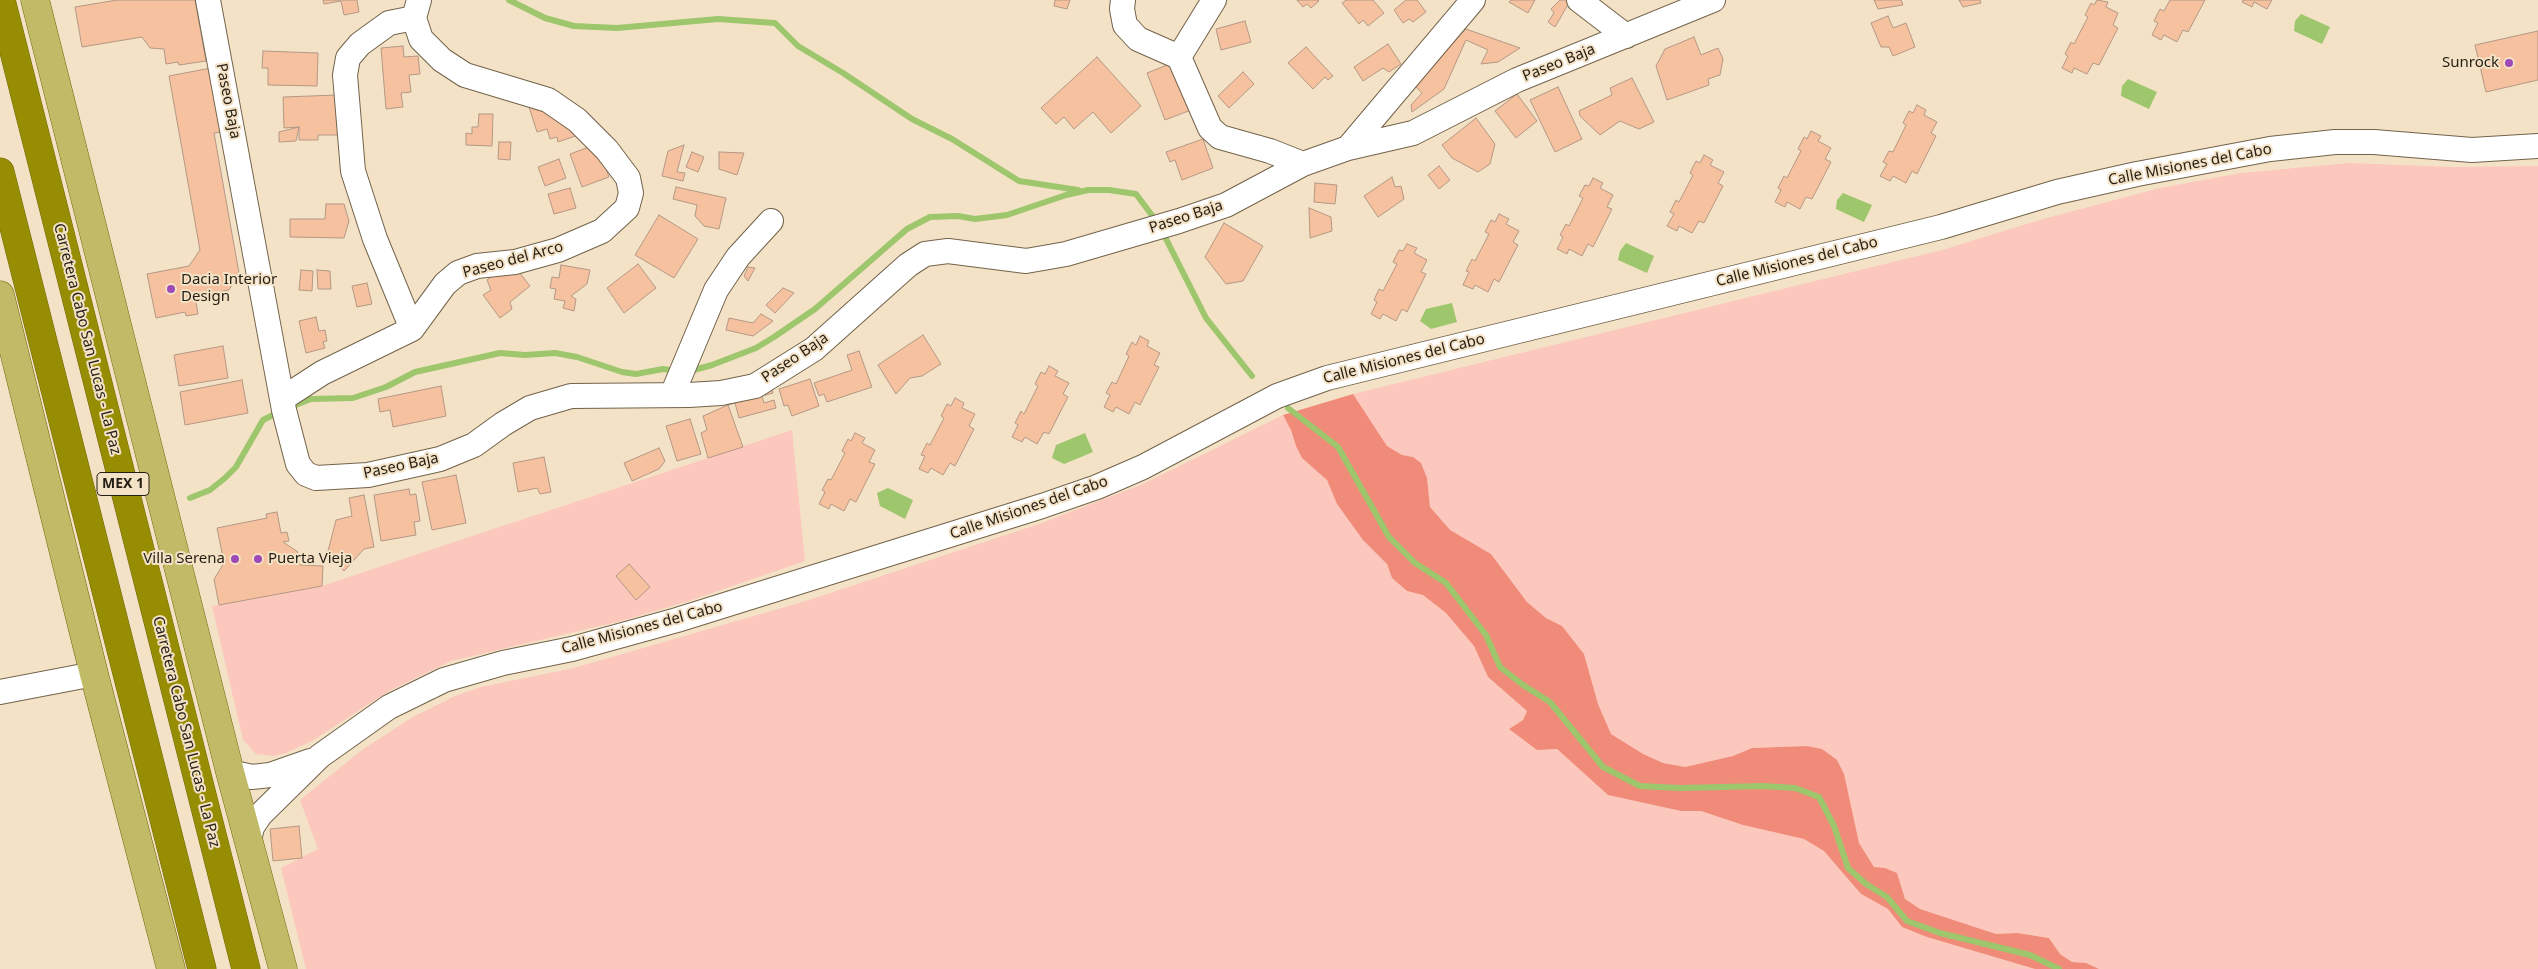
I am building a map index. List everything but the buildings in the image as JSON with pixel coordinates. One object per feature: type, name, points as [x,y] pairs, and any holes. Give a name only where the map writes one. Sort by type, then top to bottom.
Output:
[{"type":"highway","name":"Carretera Cabo San Lucas - La Paz","points":[[1,0],[246,969]]},
{"type":"highway","points":[[13,0],[14,51]]},
{"type":"highway","name":"MEX 1","points":[[0,172],[202,969]]},
{"type":"highway","points":[[0,229],[30,292]]},
{"type":"main road","points":[[35,0],[230,772],[283,969]]},
{"type":"main road","points":[[3,320],[171,969]]},
{"type":"street","name":"Paseo Baja","points":[[208,0],[282,399],[298,464],[306,474],[316,478],[368,475],[440,459],[474,445],[503,424],[530,408],[571,396],[672,396],[721,393],[754,386],[814,349],[908,265],[925,254],[948,251],[1026,261],[1066,254],[1226,205],[1303,164],[1348,148],[1413,133],[1517,80],[1713,0]]},
{"type":"street","points":[[1122,0],[1126,25],[1138,39],[1179,57],[1210,128],[1220,137],[1270,151],[1303,164]]},
{"type":"street","points":[[1179,57],[1214,0]]},
{"type":"street","points":[[1579,0],[1626,36]]},
{"type":"street","points":[[1348,148],[1469,1]]},
{"type":"street","name":"Paseo del Arco","points":[[282,399],[322,373],[412,329],[439,292],[458,273],[477,266],[515,262],[558,250],[602,231],[627,208],[631,193],[628,178],[607,150],[577,120],[548,100],[465,75],[442,60],[421,39],[416,9]]},
{"type":"street","points":[[412,329],[375,239],[352,171],[344,75],[348,58],[360,44],[389,23],[416,9]]},
{"type":"street","name":"Calle Misiones del Cabo","points":[[249,841],[252,827],[260,815],[320,756],[389,707],[444,680],[503,663],[572,649],[677,620],[1042,506],[1097,487],[1135,470],[1277,396],[1326,378],[1932,229],[2056,192],[2137,174],[2270,149],[2335,142],[2374,142],[2472,150],[2538,146]]},
{"type":"street","points":[[672,396],[716,290],[738,257],[771,221]]},
{"type":"street","points":[[0,692],[94,674]]},
{"type":"street","name":"Calle Misiones del Cabo","points":[[230,772],[252,777],[270,775],[320,756]]},
{"type":"shaded area","points":[[2301,14],[2330,27],[2322,44],[2294,31],[2295,21]]},
{"type":"shaded area","points":[[2128,79],[2157,92],[2149,109],[2121,96],[2122,86]]},
{"type":"shaded area","points":[[2349,163],[2452,167],[2538,166],[2538,969],[2099,969],[2086,963],[2072,962],[2060,954],[2049,938],[2017,933],[1996,934],[1919,909],[1905,899],[1897,873],[1885,868],[1874,867],[1859,843],[1855,826],[1822,749],[1807,746],[1752,748],[1733,756],[1685,767],[1663,763],[1642,754],[1611,734],[1598,704],[1584,654],[1562,626],[1546,618],[1527,602],[1491,554],[1450,531],[1430,507],[1427,478],[1413,457],[1402,455],[1387,446],[1353,394],[1942,250],[2043,219],[2160,188],[2241,173]]},
{"type":"shaded area","points":[[1843,193],[1872,205],[1864,222],[1836,209],[1837,200]]},
{"type":"shaded area","points":[[1626,243],[1654,256],[1647,273],[1618,260],[1620,251]]},
{"type":"shaded area","points":[[1452,303],[1457,322],[1431,329],[1420,321],[1426,309]]},
{"type":"shaded area","points":[[1353,394],[1387,446],[1402,455],[1413,457],[1421,463],[1427,478],[1430,507],[1450,530],[1491,554],[1527,602],[1546,618],[1562,626],[1584,654],[1598,704],[1611,734],[1643,754],[1663,763],[1685,767],[1733,756],[1752,748],[1807,746],[1822,749],[1837,760],[1844,774],[1859,843],[1874,867],[1885,868],[1897,873],[1905,899],[1920,909],[1996,934],[2017,933],[2049,938],[2060,954],[2072,962],[2086,963],[2099,969],[2035,969],[1927,937],[1902,927],[1888,909],[1861,894],[1824,851],[1804,839],[1743,825],[1701,811],[1681,811],[1608,795],[1557,749],[1537,750],[1509,729],[1523,720],[1527,711],[1488,677],[1474,646],[1446,613],[1423,595],[1407,591],[1392,578],[1387,564],[1363,540],[1337,504],[1327,480],[1302,458],[1296,446],[1291,430],[1283,415]]},
{"type":"shaded area","points":[[1283,415],[1291,430],[1296,446],[1327,480],[1337,504],[1387,564],[1392,578],[1407,591],[1423,595],[1446,613],[1474,646],[1488,677],[1527,711],[1523,720],[1509,729],[1537,750],[1557,749],[1608,795],[1681,811],[1701,811],[1743,825],[1804,839],[1824,851],[1861,894],[1888,909],[1902,927],[1927,937],[2035,969],[306,969],[281,868],[318,849],[300,800],[362,750],[411,718],[455,696],[481,687],[574,668],[809,600],[1039,524],[1143,484]]},
{"type":"shaded area","points":[[792,430],[805,561],[686,602],[621,621],[451,661],[389,691],[312,741],[286,753],[274,756],[256,754],[243,740],[212,606],[322,586]]},
{"type":"shaded area","points":[[1085,433],[1093,452],[1064,464],[1052,458],[1056,445]]},
{"type":"shaded area","points":[[888,488],[913,500],[905,519],[880,506],[877,493]]},
{"type":"waterway","points":[[509,0],[545,18],[574,26],[617,28],[718,19],[775,23],[798,46],[843,73],[912,119],[952,139],[1019,181],[1078,190]]},
{"type":"waterway","points":[[690,371],[712,365],[756,348],[774,337],[815,309],[907,229],[930,217],[958,216],[975,219],[1007,215],[1066,195],[1088,190],[1109,190],[1136,194],[1157,222]]},
{"type":"waterway","points":[[1162,231],[1206,318],[1252,376]]},
{"type":"waterway","points":[[288,408],[311,399],[353,398],[386,387],[415,372],[500,353],[525,355],[555,353],[577,357],[622,372],[636,374],[663,369],[677,371]]},
{"type":"waterway","points":[[1288,408],[1338,447],[1389,537],[1415,563],[1446,583],[1486,635],[1500,667],[1523,685],[1550,702],[1603,767],[1640,786],[1680,788],[1763,786],[1795,788],[1819,797],[1834,826],[1848,868],[1866,884],[1887,897],[1907,921],[1940,933],[2030,955],[2059,969]]},
{"type":"waterway","points":[[190,498],[210,490],[225,478],[236,467],[263,420],[279,412]]},
{"type":"place","name":"Sunrock","points":[[2509,63]]},
{"type":"place","name":"Dacia Interior Design","points":[[171,289]]},
{"type":"place","name":"Villa Serena","points":[[235,559]]},
{"type":"place","name":"Puerta Vieja","points":[[258,559]]}]
